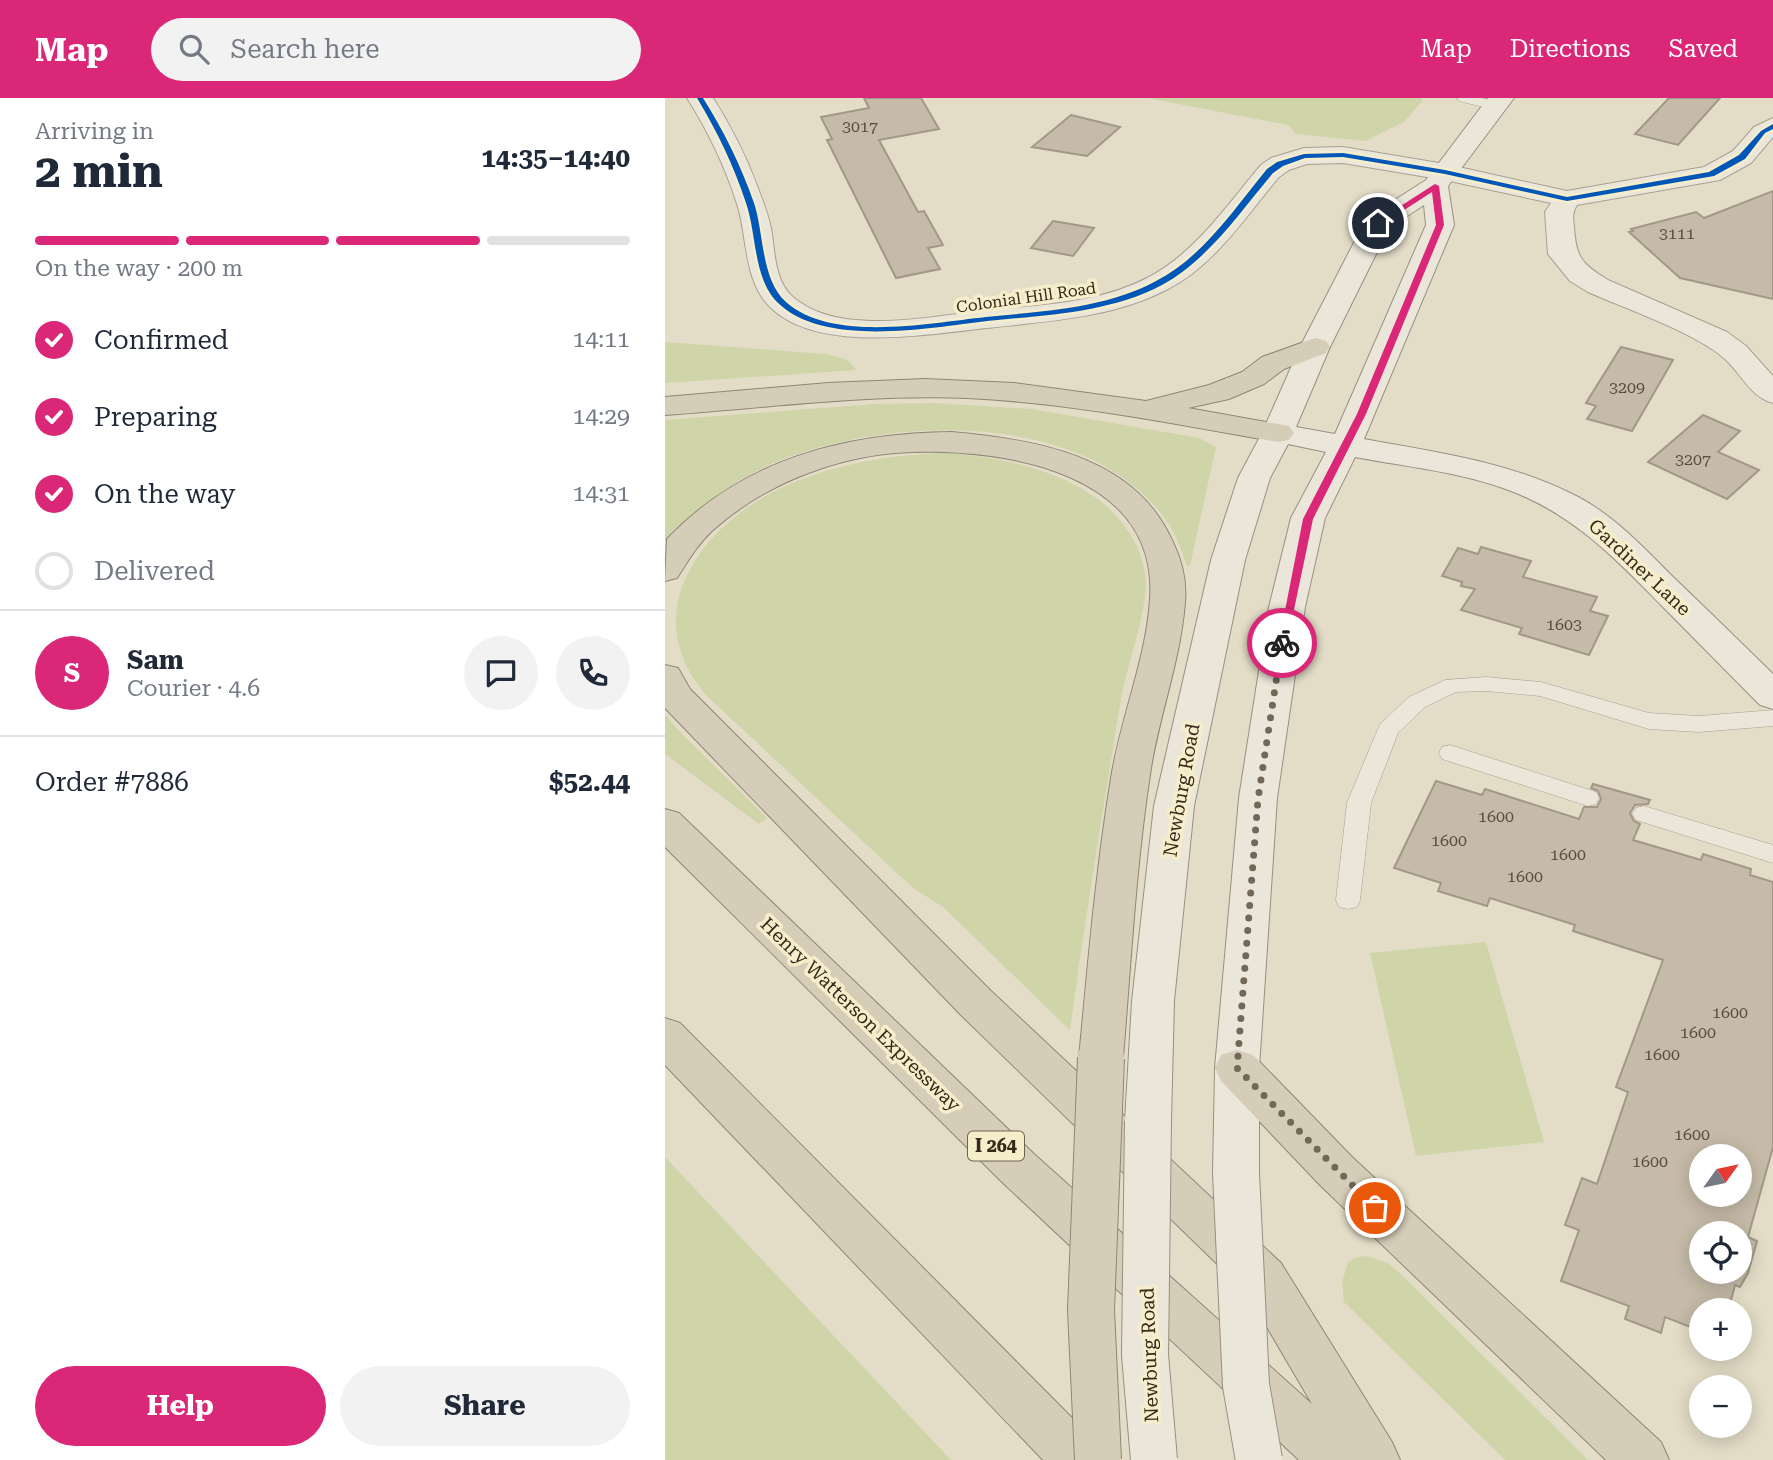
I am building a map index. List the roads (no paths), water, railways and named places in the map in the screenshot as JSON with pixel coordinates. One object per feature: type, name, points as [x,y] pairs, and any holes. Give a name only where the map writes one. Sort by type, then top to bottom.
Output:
[{"type":"highway","points":[[1136,409],[1218,392],[1253,377],[1273,363],[1315,347]]},
{"type":"highway","points":[[665,406],[925,388],[1040,396],[1278,433]]},
{"type":"highway","points":[[665,570],[670,559],[691,534],[714,513],[746,492],[780,474],[822,458],[900,442],[984,442],[1022,449],[1061,461],[1091,475],[1137,511],[1152,530],[1164,556],[1169,581],[1169,603],[1137,743],[1115,898],[1101,1058],[1091,1310],[1098,1460]]},
{"type":"highway","points":[[665,677],[676,696],[976,1003],[1263,1278],[1374,1460]]},
{"type":"highway","name":"Henry Watterson Expressway","points":[[665,823],[1018,1168],[1336,1460]]},
{"type":"highway","points":[[665,1036],[1078,1460]]},
{"type":"highway","points":[[1237,1068],[1336,1172],[1643,1460]]},
{"type":"main road","name":"Colonial Hill Road","points":[[700,98],[716,123],[737,170],[754,217],[768,280],[775,295],[789,308],[806,317],[857,328],[901,329],[1065,310],[1140,292],[1177,272],[1194,258],[1270,171],[1292,159],[1323,154],[1343,155],[1440,179],[1567,199]]},
{"type":"main road","name":"Newburg Road","points":[[1154,1460],[1145,1354],[1147,1121],[1153,1000],[1174,806],[1228,560],[1254,478],[1278,433],[1315,347],[1378,223],[1440,179],[1498,102]]},
{"type":"main road","points":[[1773,126],[1763,132],[1742,157],[1711,174],[1567,199],[1559,212],[1562,254],[1580,275],[1598,286],[1716,338],[1735,352],[1773,394]]},
{"type":"main road","points":[[1259,1460],[1246,1385],[1237,1173],[1237,1068],[1258,799],[1287,607],[1308,519],[1346,444],[1440,225],[1440,179]]},
{"type":"main road","name":"Gardiner Lane","points":[[1278,433],[1481,471],[1523,484],[1561,501],[1594,522],[1623,547],[1773,696]]},
{"type":"lane","points":[[1464,98],[1498,102]]},
{"type":"lane","points":[[1348,900],[1359,803],[1388,729],[1417,702],[1454,685],[1486,684],[1541,689],[1649,721],[1699,724],[1773,719]]},
{"type":"lane","points":[[1450,753],[1588,798]]},
{"type":"lane","points":[[1644,814],[1773,854]]}]
